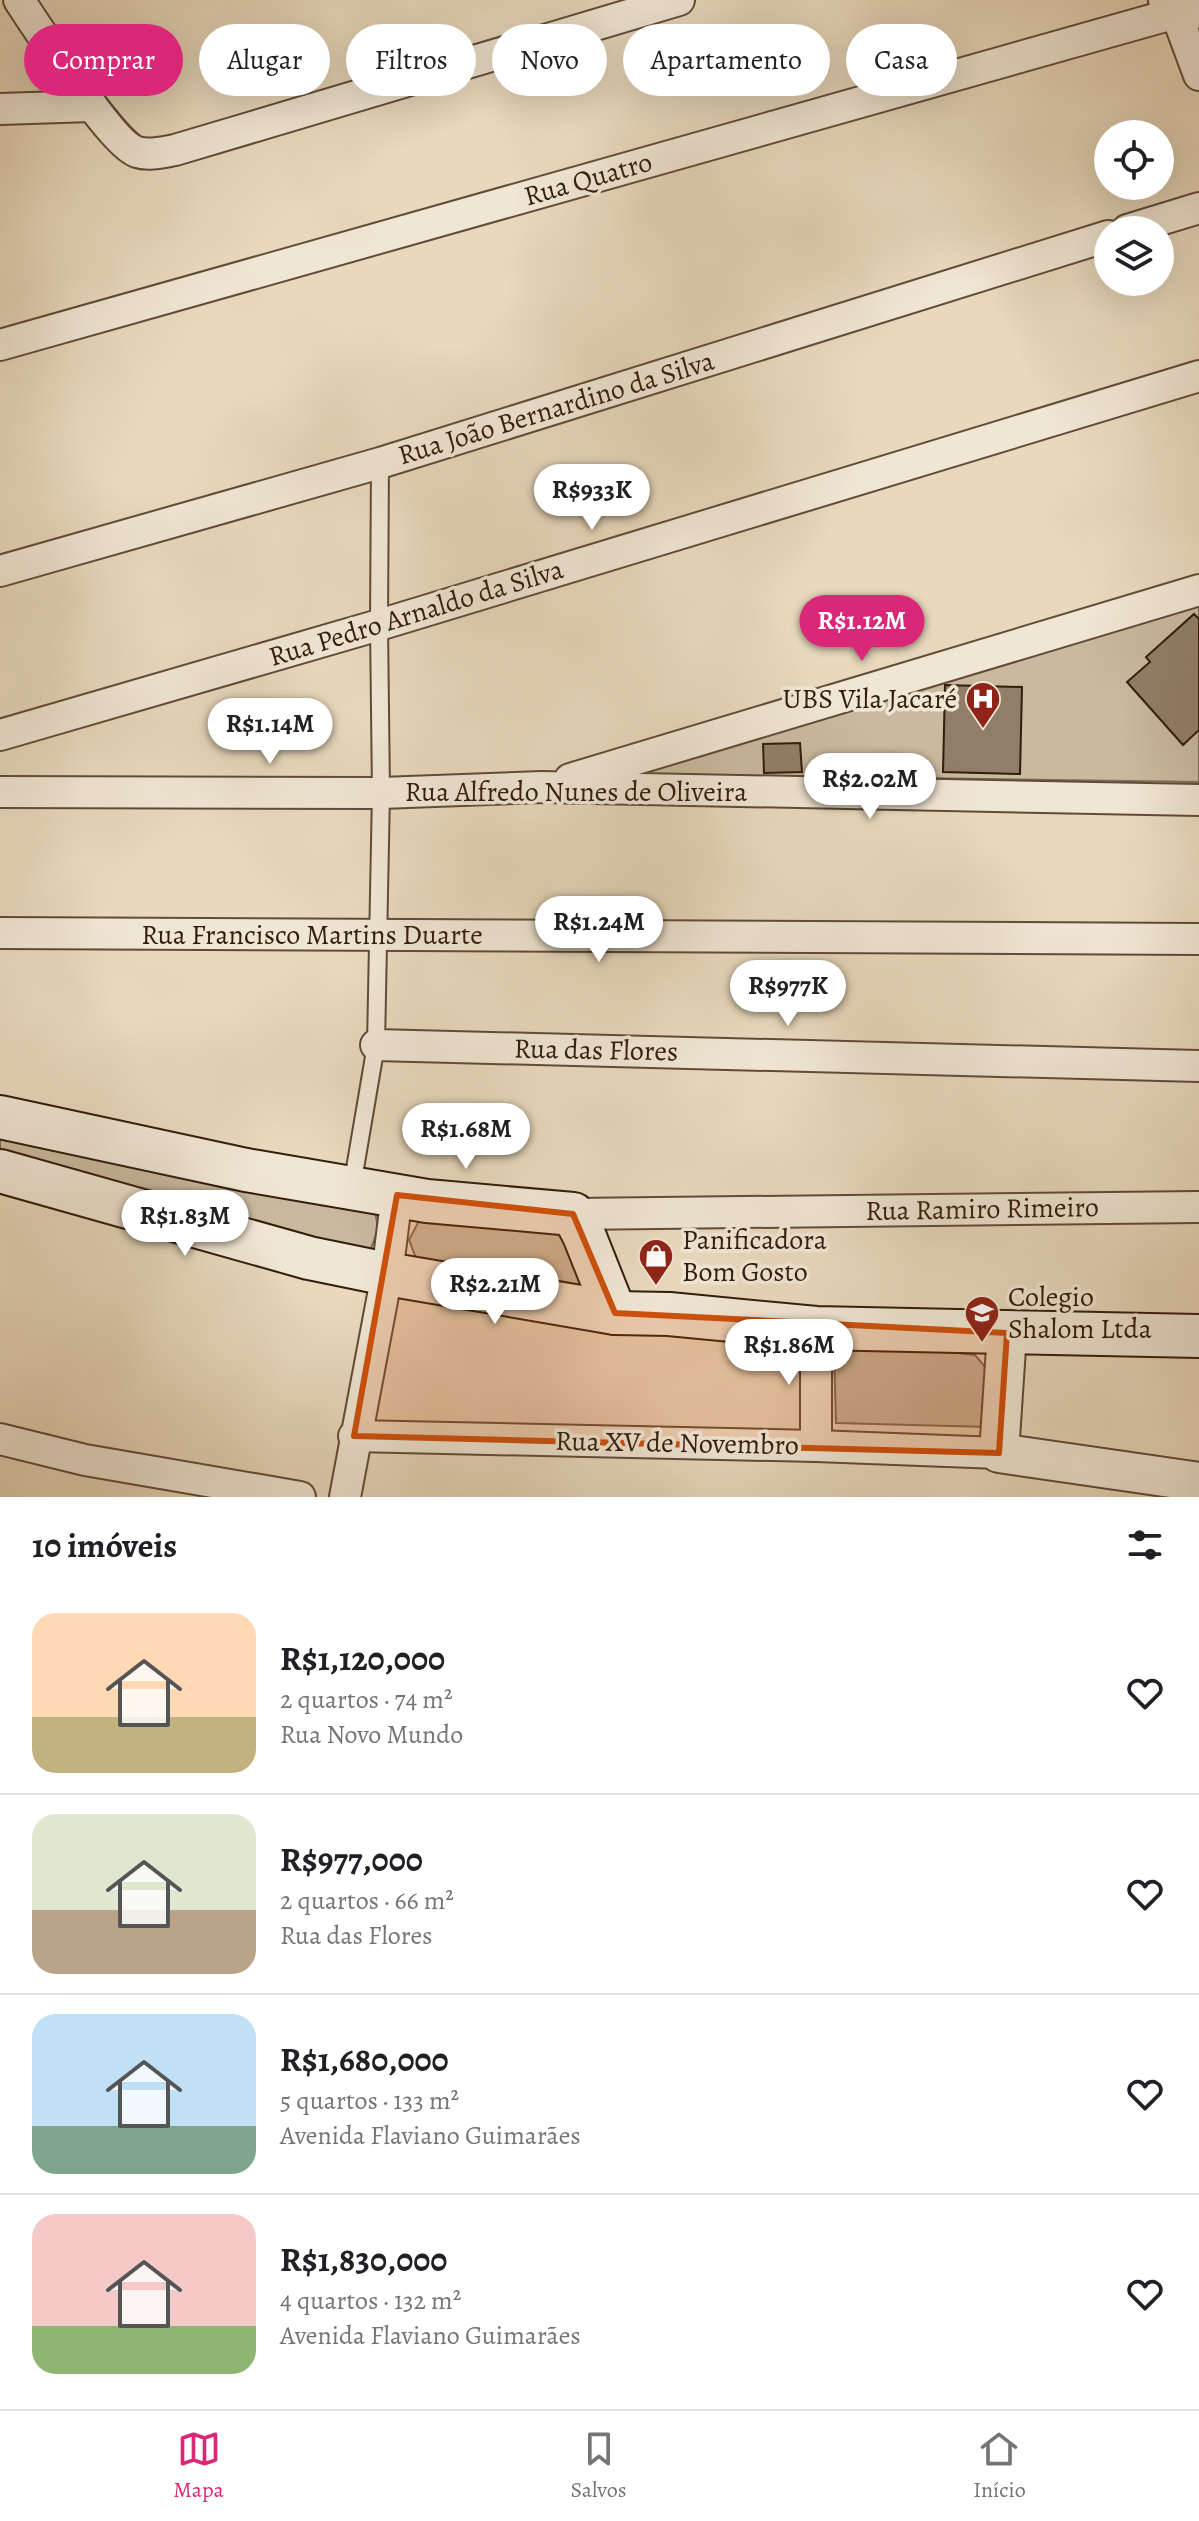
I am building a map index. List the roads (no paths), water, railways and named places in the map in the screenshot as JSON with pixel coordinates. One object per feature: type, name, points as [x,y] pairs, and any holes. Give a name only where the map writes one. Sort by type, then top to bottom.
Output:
[{"type":"main road","points":[[0,1117],[246,1170],[427,1201],[573,1214],[615,1313]]},
{"type":"main road","points":[[0,1171],[309,1258],[615,1313],[669,1314],[816,1328],[1199,1336]]},
{"type":"street","points":[[19,0],[92,106],[126,146],[135,152],[161,153],[618,9],[679,0]]},
{"type":"street","points":[[1181,7],[1199,75]]},
{"type":"street","name":"Rua Quatro","points":[[0,345],[1181,7]]},
{"type":"street","points":[[0,109],[92,106]]},
{"type":"street","points":[[1173,216],[1199,208]]},
{"type":"street","name":"Rua João Bernardino da Silva","points":[[0,571],[380,463],[1094,240]]},
{"type":"street","name":"Rua Pedro Arnaldo da Silva","points":[[0,735],[379,625],[1199,376]]},
{"type":"street","points":[[541,787],[1199,590]]},
{"type":"street","name":"Rua Alfredo Nunes de Oliveira","points":[[0,792],[381,793],[541,787],[1199,800]]},
{"type":"street","name":"Rua Francisco Martins Duarte","points":[[0,933],[1199,939]]},
{"type":"street","name":"Rua das Flores","points":[[376,1045],[1199,1066]]},
{"type":"street","points":[[345,1497],[354,1436],[387,1274],[397,1195]]},
{"type":"street","name":"Rua Ramiro Rimeiro","points":[[573,1214],[1199,1207]]},
{"type":"street","points":[[816,1328],[816,1446]]},
{"type":"street","points":[[1007,1333],[999,1453],[1199,1482]]},
{"type":"street","name":"Rua XV de Novembro","points":[[354,1436],[999,1453]]},
{"type":"street","points":[[0,1439],[85,1460],[300,1497]]},
{"type":"lane","points":[[352,1186],[376,1045],[381,793],[380,463]]},
{"type":"place","name":"UBS Vila Jacaré","points":[[983,730]]},
{"type":"place","name":"Panificadora Bom Gosto","points":[[656,1287]]},
{"type":"place","name":"Colegio Shalom Ltda","points":[[982,1344]]}]
